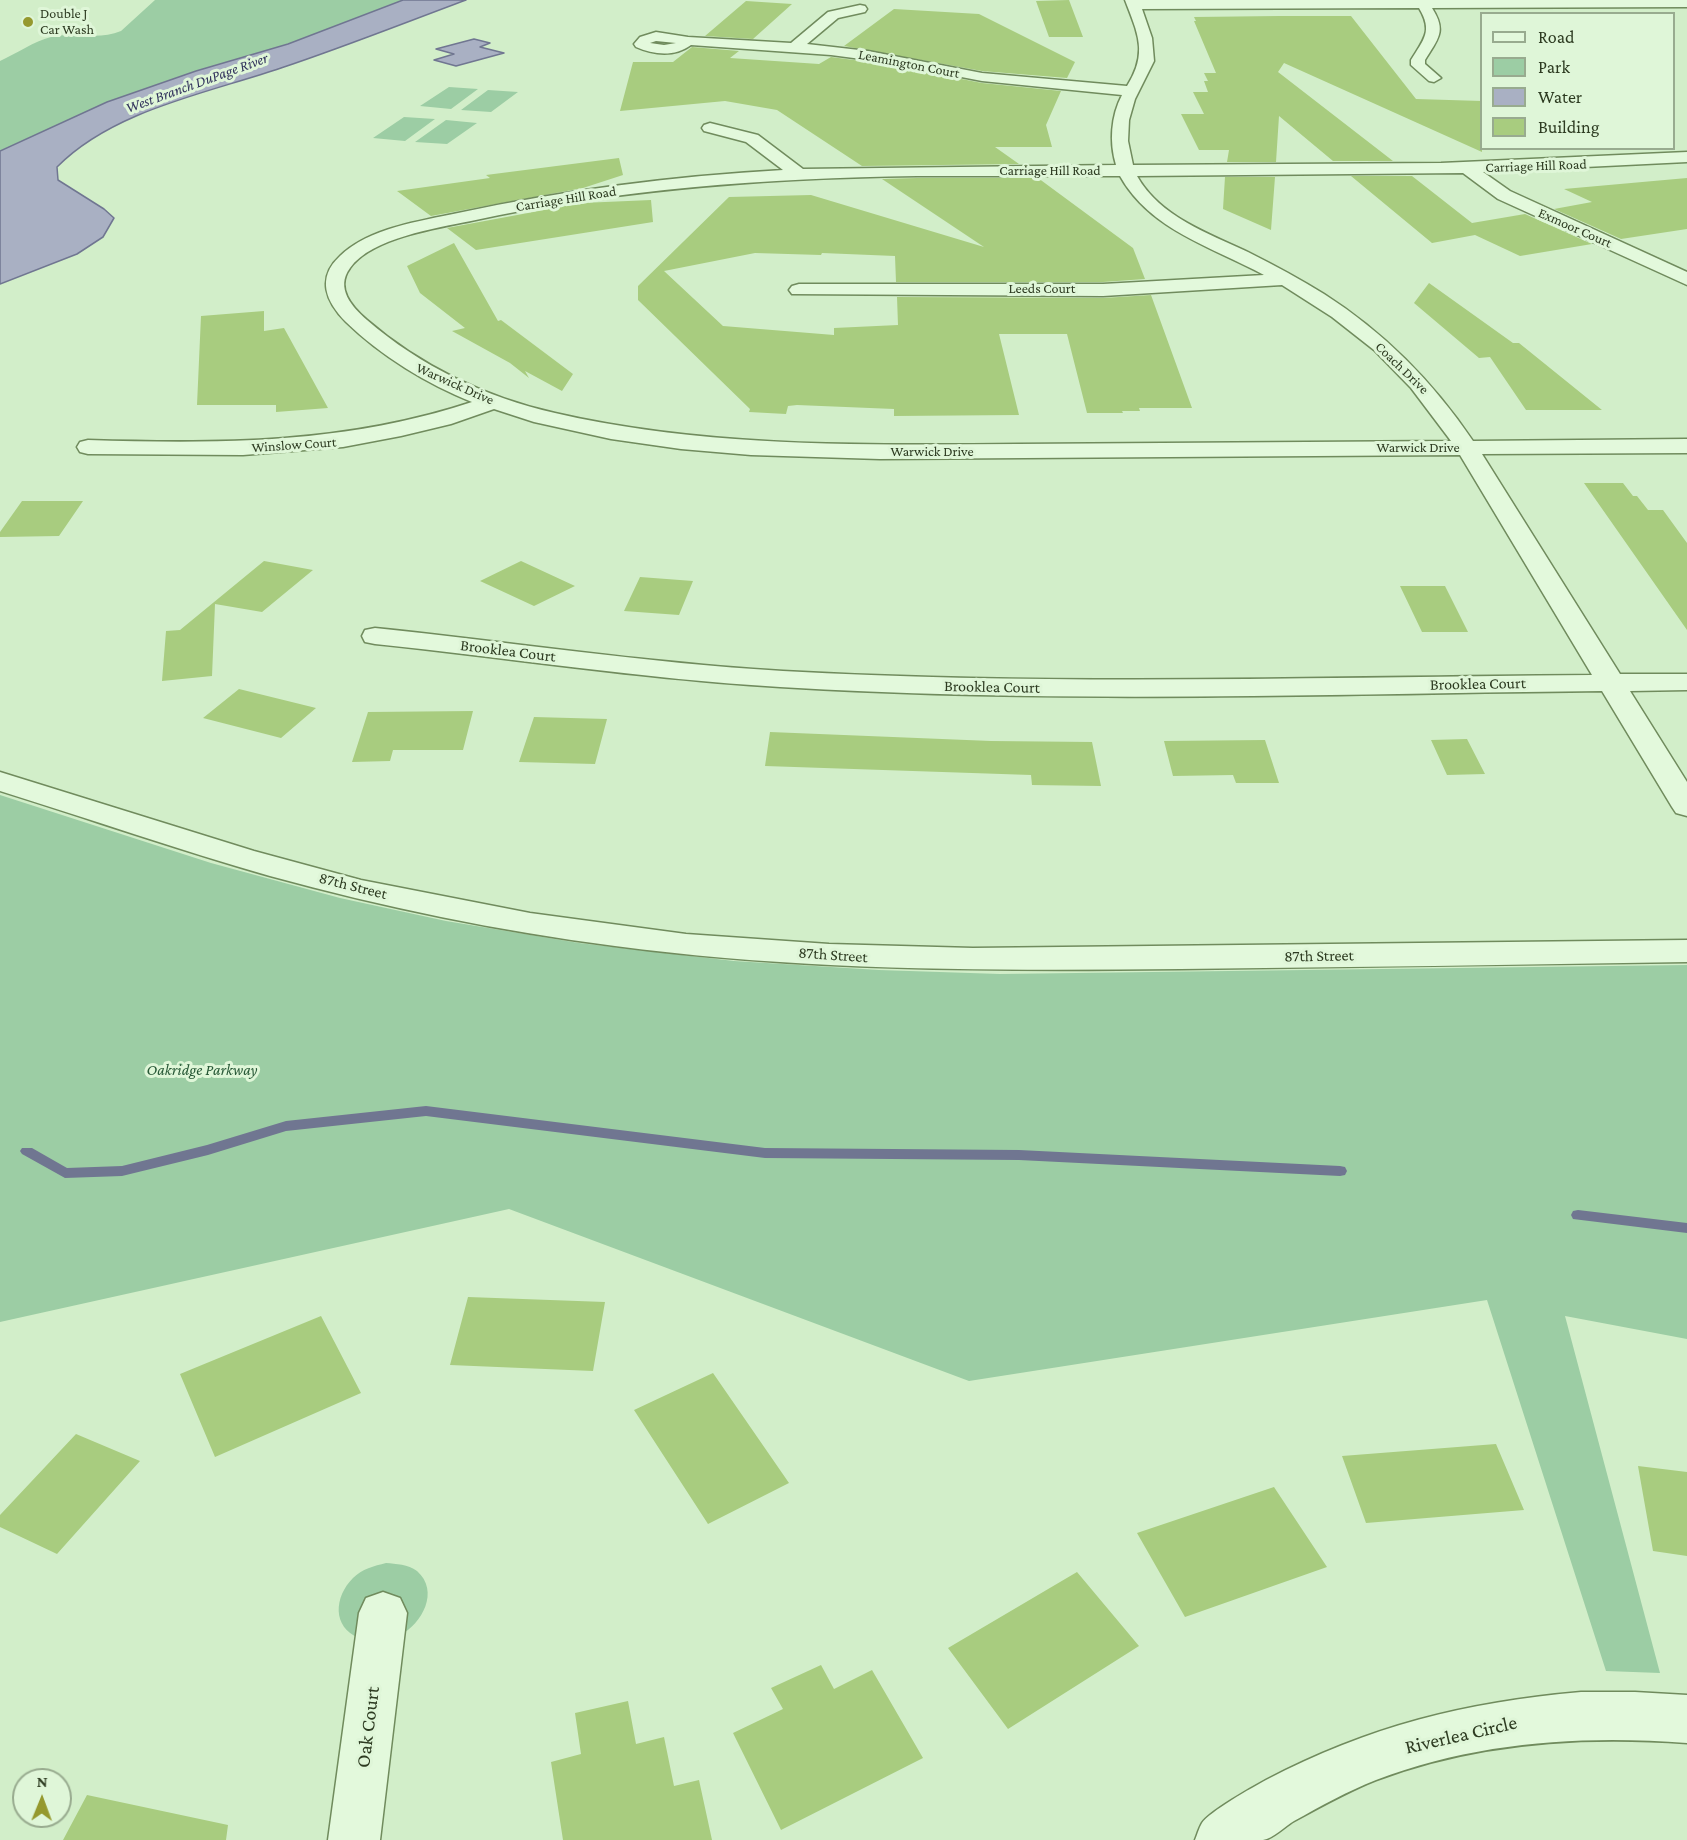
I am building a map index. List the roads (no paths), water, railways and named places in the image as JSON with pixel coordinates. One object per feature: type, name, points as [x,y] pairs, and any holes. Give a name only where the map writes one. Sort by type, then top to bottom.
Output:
[{"type":"street","points":[[1133,3],[1687,3]]},
{"type":"street","name":"Coach Drive","points":[[1133,3],[1145,36],[1147,52],[1142,75],[1131,91],[1122,111],[1119,132],[1121,154],[1136,189],[1167,219],[1284,279],[1341,314],[1399,362],[1432,396],[1467,448],[1687,807]]},
{"type":"street","points":[[1423,4],[1435,25],[1435,32],[1418,60],[1418,64],[1434,78]]},
{"type":"street","points":[[795,47],[833,15],[860,9]]},
{"type":"street","name":"Leamington Court","points":[[685,41],[795,47],[862,54],[980,77],[1131,91]]},
{"type":"street","points":[[710,128],[752,138],[799,174]]},
{"type":"street","name":"Carriage Hill Road","points":[[417,227],[496,210],[615,191],[799,174],[1468,168],[1579,164],[1687,156]]},
{"type":"street","name":"Exmoor Court","points":[[1468,168],[1485,183],[1513,199],[1687,279]]},
{"type":"street","name":"Warwick Drive","points":[[417,227],[373,243],[349,257],[334,279],[341,305],[400,357],[470,394],[544,417],[619,433],[700,444],[799,451],[1687,446]]},
{"type":"street","name":"Leeds Court","points":[[799,290],[1144,289],[1284,279]]},
{"type":"street","name":"Winslow Court","points":[[88,447],[217,450],[308,446],[410,429],[494,402]]},
{"type":"street","name":"Brooklea Court","points":[[375,636],[675,670],[779,679],[914,685],[1015,688],[1687,682]]},
{"type":"street","name":"87th Street","points":[[0,780],[277,868],[383,894],[493,916],[616,936],[727,948],[860,957],[982,960],[1687,951]]},
{"type":"street","name":"Oak Court","points":[[354,1840],[383,1613]]},
{"type":"street","name":"Riverlea Circle","points":[[1221,1840],[1275,1803],[1339,1771],[1425,1739],[1536,1718],[1640,1714],[1687,1719]]},
{"type":"water","name":"West Branch DuPage River","points":[[403,0],[466,0],[304,60],[193,95],[133,117],[80,147],[57,167],[58,180],[104,209],[114,218],[103,237],[77,254],[0,284],[0,151],[107,102],[196,71],[288,44]]},
{"type":"water","points":[[474,39],[490,43],[480,47],[504,53],[456,66],[434,60],[454,54],[436,49]]},
{"type":"waterway","points":[[27,1151],[65,1173],[122,1171],[208,1150],[286,1126],[426,1111],[765,1153],[1019,1155],[1340,1171]]},
{"type":"waterway","points":[[1578,1215],[1687,1228]]},
{"type":"place","name":"Double J Car Wash","points":[[28,22]]},
{"type":"park label","name":"Oakridge Parkway","points":[[202,1070]]}]
